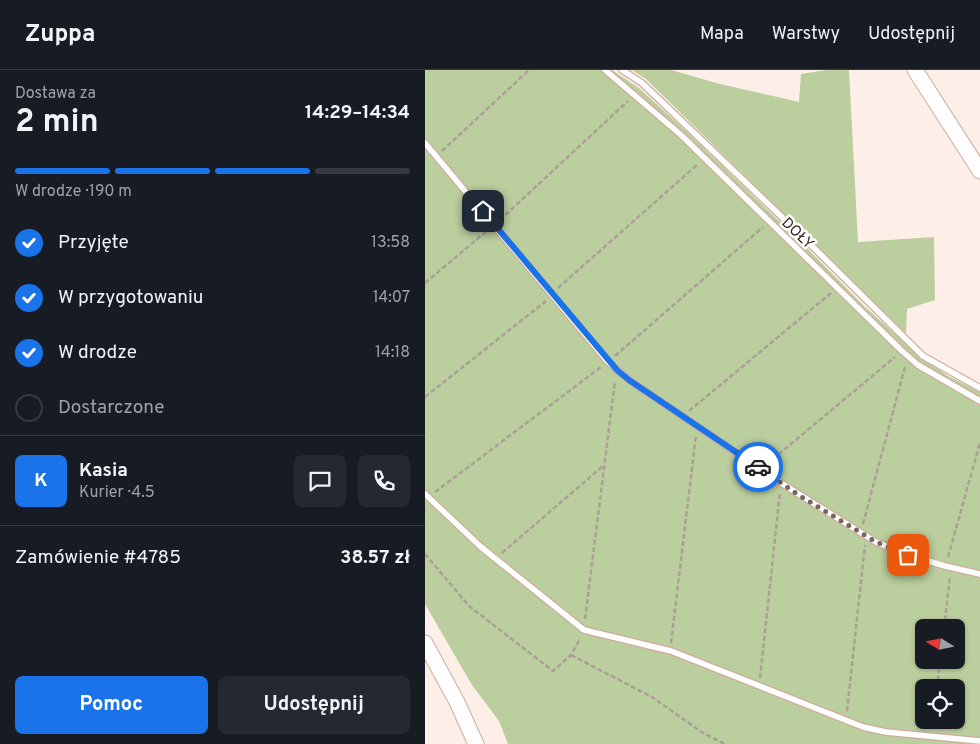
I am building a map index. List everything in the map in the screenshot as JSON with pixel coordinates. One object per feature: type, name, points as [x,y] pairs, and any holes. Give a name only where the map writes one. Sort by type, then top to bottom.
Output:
[{"type":"street","points":[[915,70],[980,171]]},
{"type":"street","points":[[425,643],[457,702],[476,744]]},
{"type":"lane","points":[[605,70],[635,94],[705,158],[902,351],[918,365],[980,401]]},
{"type":"lane","name":"DOŁY","points":[[622,70],[643,83],[923,356],[980,388]]},
{"type":"lane","points":[[425,143],[617,370],[629,380],[781,483],[876,542],[908,555],[980,574]]},
{"type":"lane","points":[[425,494],[495,559],[584,630],[671,651],[759,685],[845,722],[886,732],[980,741]]},
{"type":"path","points":[[436,156],[529,70]]},
{"type":"path","points":[[425,283],[494,225],[635,94]]},
{"type":"path","points":[[425,397],[545,301],[705,158]]},
{"type":"path","points":[[682,416],[838,288]]},
{"type":"path","points":[[761,469],[902,351]]},
{"type":"path","points":[[845,722],[863,534],[909,356]]},
{"type":"path","points":[[425,554],[469,606],[553,671],[571,655],[584,630],[617,370]]},
{"type":"path","points":[[671,651],[697,426]]},
{"type":"path","points":[[945,619],[948,567],[980,442]]},
{"type":"path","points":[[495,559],[605,464]]},
{"type":"path","points":[[759,685],[781,483]]},
{"type":"path","points":[[571,655],[652,697],[703,733],[725,744]]},
{"type":"green space","points":[[425,70],[612,70],[639,88],[686,131],[864,306],[922,358],[948,376],[980,392],[980,744],[508,744],[499,721],[472,685],[425,604]]},
{"type":"green space","points":[[632,70],[671,70],[720,84],[799,102],[801,74],[827,70],[849,70],[858,242],[934,237],[935,300],[907,309],[906,334],[646,79]]},
{"type":"way so far","points":[[758,467],[846,525],[876,542],[908,555]]},
{"type":"route","points":[[483,211],[608,362],[629,380],[758,467]]}]
